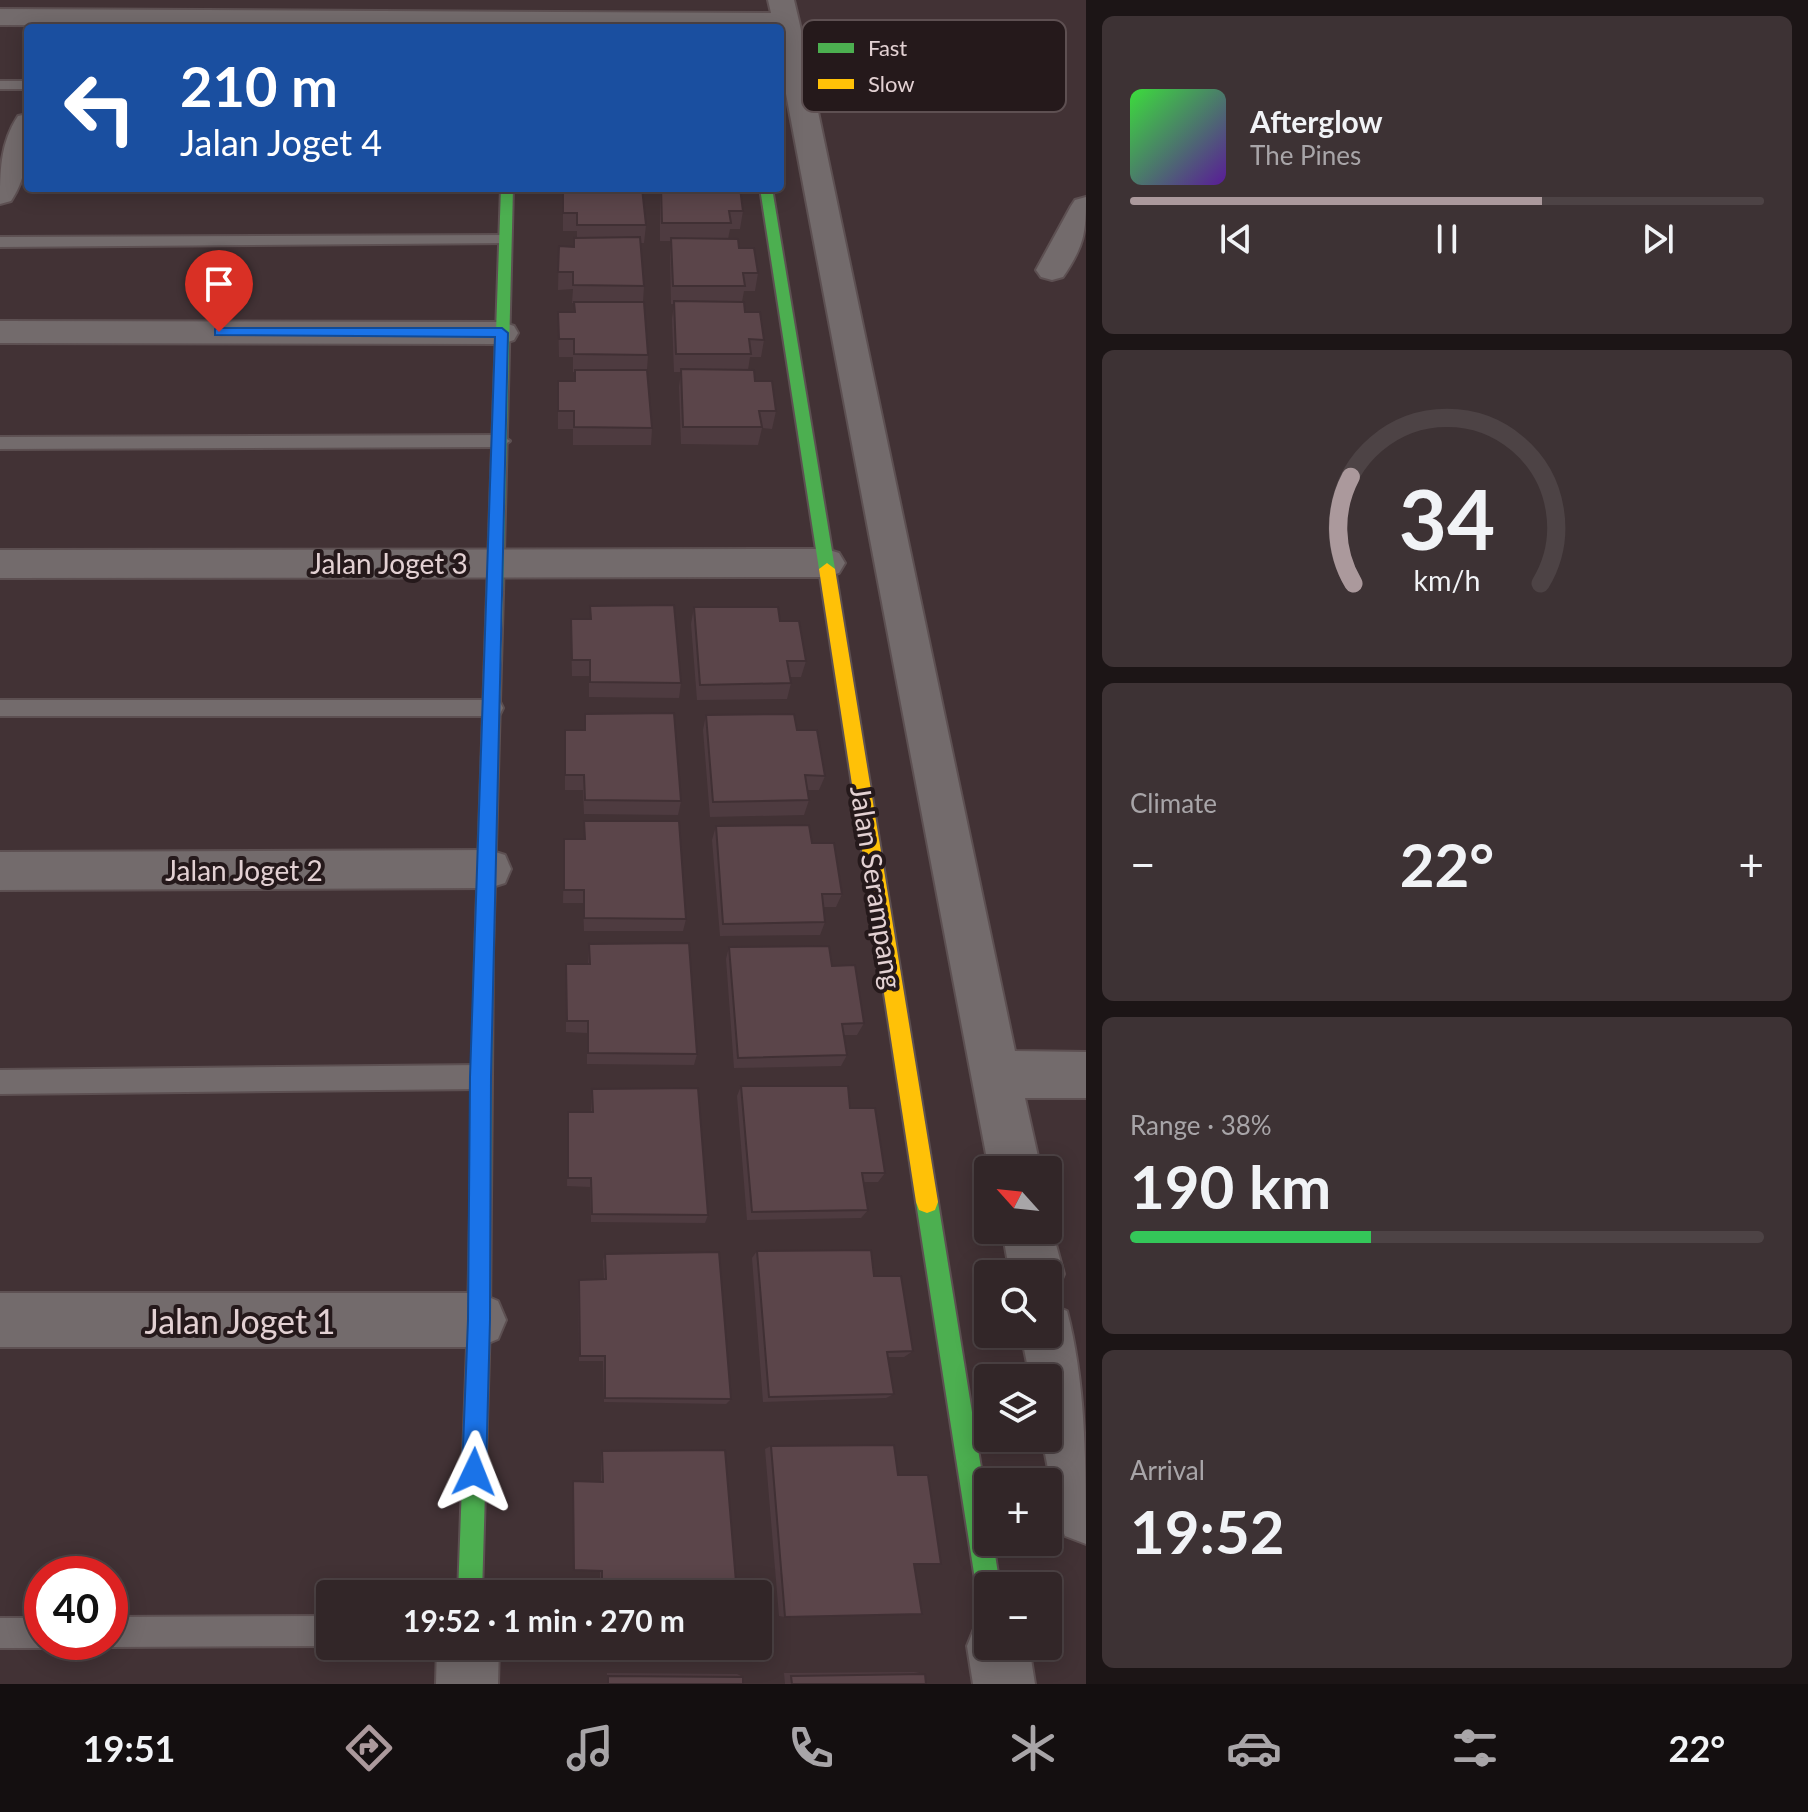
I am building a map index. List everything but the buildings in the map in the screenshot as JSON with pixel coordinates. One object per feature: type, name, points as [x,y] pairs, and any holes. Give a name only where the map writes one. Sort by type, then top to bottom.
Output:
[{"type":"street","points":[[0,17],[69,15],[512,24],[731,17],[783,10],[802,105]]},
{"type":"street","points":[[803,112],[1012,1156]]},
{"type":"street","points":[[0,195],[24,132]]},
{"type":"street","points":[[470,1580],[479,1320],[480,1077],[489,869],[507,192]]},
{"type":"street","name":"Jalan Serampang","points":[[767,192],[986,1572]]},
{"type":"street","points":[[1052,270],[1086,206]]},
{"type":"street","points":[[0,332],[502,333]]},
{"type":"street","name":"Jalan Joget 3","points":[[0,564],[826,563]]},
{"type":"street","name":"Jalan Joget 2","points":[[0,871],[489,869]]},
{"type":"street","points":[[996,1074],[1086,1075]]},
{"type":"street","name":"Jalan Joget 1","points":[[0,1320],[479,1320]]},
{"type":"street","points":[[1052,1348],[1086,1515]]},
{"type":"street","points":[[467,1684],[468,1660]]},
{"type":"street","points":[[1000,1660],[1004,1684]]},
{"type":"lane","points":[[0,85],[24,85]]},
{"type":"lane","points":[[0,242],[505,240]]},
{"type":"lane","points":[[0,443],[501,441]]},
{"type":"lane","points":[[0,708],[493,708]]},
{"type":"lane","points":[[0,1082],[480,1077]]},
{"type":"lane","points":[[128,1632],[316,1631]]},
{"type":"lane","points":[[0,1633],[24,1633]]},
{"type":"traffic: fast","points":[[495,593],[507,192]]},
{"type":"traffic: fast","points":[[767,192],[827,569]]},
{"type":"traffic: fast","points":[[470,1580],[479,1320],[484,953]]},
{"type":"traffic: fast","points":[[927,1202],[986,1572]]},
{"type":"traffic: slow","points":[[827,569],[927,1202]]},
{"type":"traffic: slow","points":[[484,953],[495,593]]},
{"type":"route","points":[[219,332],[502,333],[480,1077],[479,1320],[474,1472]]}]
